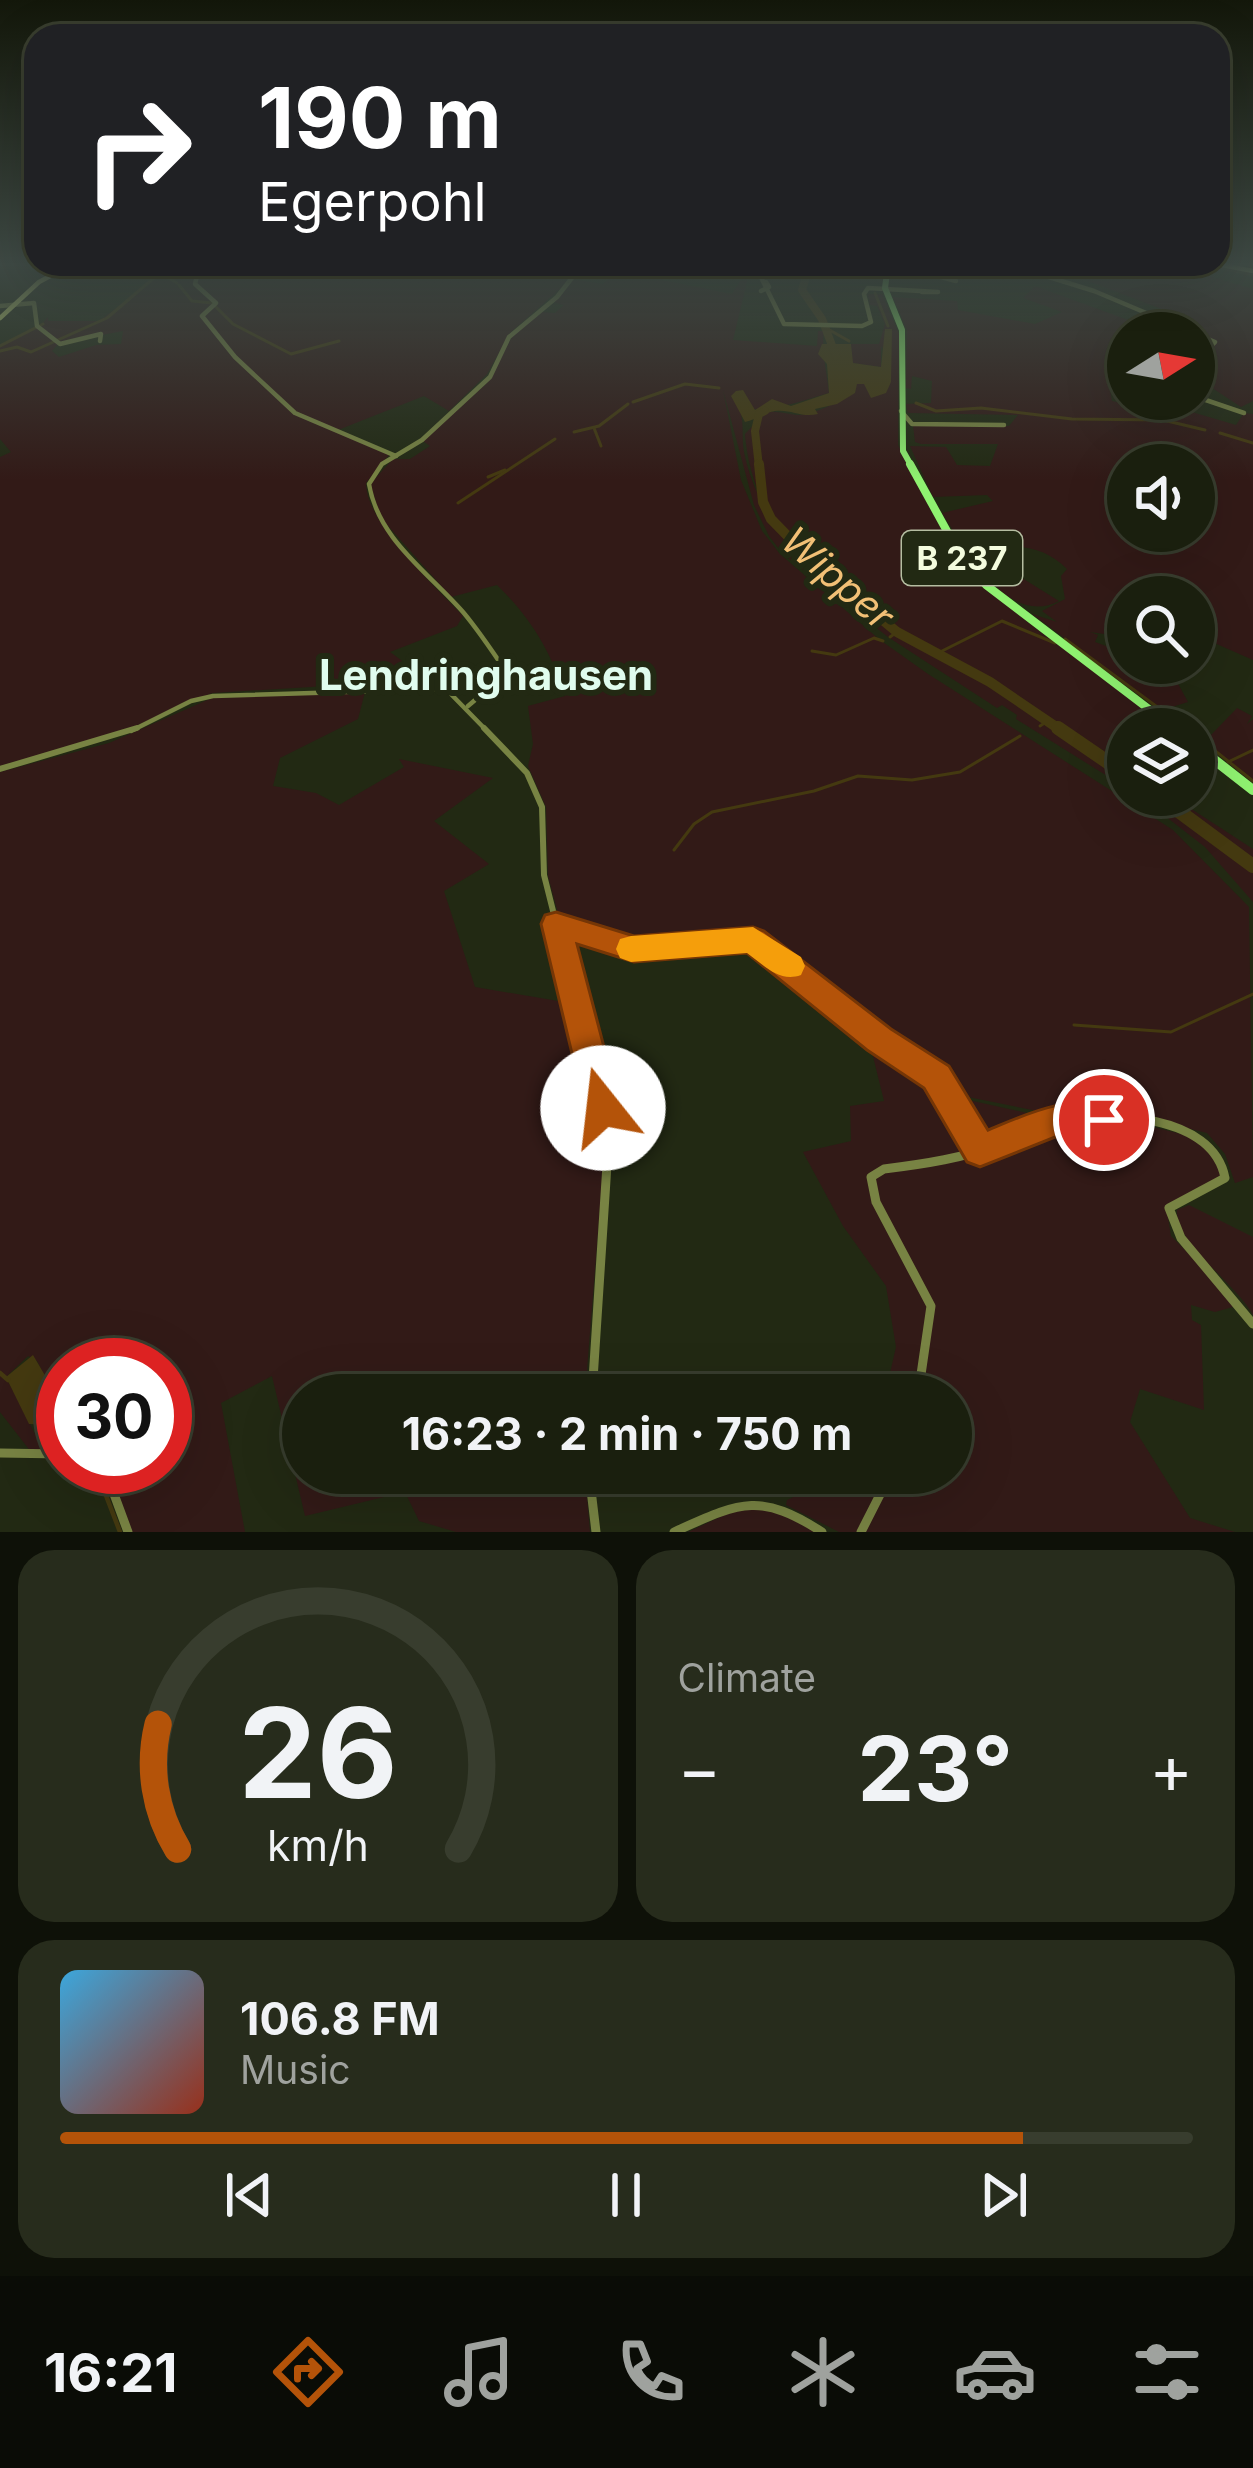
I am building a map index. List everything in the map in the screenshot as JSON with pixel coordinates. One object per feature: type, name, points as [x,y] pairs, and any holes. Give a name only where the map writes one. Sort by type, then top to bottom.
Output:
[{"type":"main road","name":"B 237","points":[[902,336],[906,459],[964,562],[1003,598],[1147,708]]},
{"type":"main road","points":[[1215,760],[1253,790]]},
{"type":"street","points":[[50,336],[57,342],[87,336]]},
{"type":"street","points":[[100,336],[100,341]]},
{"type":"street","points":[[218,336],[302,418],[396,456]]},
{"type":"street","points":[[468,706],[507,673],[459,608],[380,519],[368,493],[373,473],[422,440],[490,377],[510,336]]},
{"type":"street","points":[[1215,403],[1244,413]]},
{"type":"street","points":[[901,411],[912,424],[1004,425]]},
{"type":"street","points":[[0,770],[124,735],[191,701],[334,689],[435,688],[452,692],[468,706],[527,773],[542,807],[544,875],[609,1134],[593,1374]]},
{"type":"street","points":[[556,924],[634,949],[753,940],[879,1040],[936,1077],[980,1150]]},
{"type":"street","points":[[921,1374],[931,1306],[876,1202],[871,1177],[884,1169],[980,1150],[1054,1120],[1154,1123],[1202,1136],[1223,1158],[1225,1178],[1169,1208],[1170,1218],[1186,1245],[1232,1289],[1253,1324]]},
{"type":"street","points":[[0,1453],[36,1454]]},
{"type":"street","points":[[114,1494],[128,1532]]},
{"type":"street","points":[[592,1494],[596,1532]]},
{"type":"street","points":[[860,1532],[870,1522],[882,1494]]},
{"type":"street","points":[[674,1532],[747,1501],[769,1499],[822,1532]]},
{"type":"shaded area","points":[[17,336],[48,336],[58,344],[52,351],[59,357],[96,345],[121,344],[122,336],[508,336],[487,374],[449,411],[424,396],[338,430],[314,422],[389,455],[366,483],[369,499],[389,535],[463,616],[457,626],[390,652],[412,668],[413,681],[428,687],[343,685],[212,693],[117,734],[0,766],[0,457],[11,452],[0,439],[0,345]]},
{"type":"shaded area","points":[[52,336],[94,336],[60,343]]},
{"type":"shaded area","points":[[513,336],[734,336],[733,340],[817,346],[818,336],[824,336],[829,393],[773,408],[739,407],[746,460],[767,513],[786,540],[847,594],[884,621],[923,646],[1026,706],[993,681],[911,638],[847,592],[774,521],[754,479],[745,434],[766,412],[811,413],[855,393],[856,384],[891,382],[890,361],[881,346],[881,367],[852,363],[851,344],[879,344],[881,336],[899,336],[898,445],[961,561],[1107,679],[1107,684],[1143,708],[1107,708],[1107,748],[1102,750],[1107,749],[1107,776],[1016,719],[1002,705],[997,708],[888,637],[783,554],[754,505],[723,390],[741,480],[762,531],[780,554],[880,640],[1107,788],[1107,816],[1151,816],[1173,830],[1249,907],[1253,1177],[1235,1183],[1225,1154],[1207,1133],[1154,1120],[1077,1119],[953,1094],[927,1063],[881,1037],[752,937],[626,944],[579,929],[558,913],[548,876],[546,807],[528,766],[533,744],[528,706],[565,696],[553,664],[530,623],[497,585],[451,597],[381,518],[370,484],[393,459],[410,459],[430,446],[423,441],[487,383]]},
{"type":"shaded area","points":[[884,336],[892,336],[891,382],[886,393],[871,398],[864,384],[857,384],[855,393],[815,409],[818,414],[775,411],[745,422],[731,396],[743,390],[755,410],[772,399],[791,406],[829,393],[827,364],[818,354],[822,344],[851,344],[853,363],[881,367]]},
{"type":"shaded area","points":[[907,336],[1107,336],[1107,420],[1215,419],[1236,425],[1244,413],[1253,414],[1253,660],[1215,643],[1215,576],[1107,576],[1107,634],[1090,632],[1098,635],[1095,642],[1107,646],[1107,669],[1032,614],[1057,622],[1042,611],[1065,599],[1061,576],[1067,569],[1059,562],[1033,549],[993,549],[1009,570],[1059,601],[1022,604],[1005,595],[976,564],[942,513],[993,501],[987,495],[933,497],[910,446],[946,447],[957,465],[990,466],[998,444],[921,444],[915,442],[913,425],[1009,426],[1018,415],[908,413],[906,404],[931,403],[932,381],[912,376],[911,389],[906,388]]},
{"type":"shaded area","points":[[1215,336],[1253,336],[1253,401],[1241,407],[1215,390]]},
{"type":"shaded area","points":[[1127,684],[1178,684],[1188,702],[1159,708]]},
{"type":"shaded area","points":[[365,692],[358,719],[280,758],[273,786],[316,793],[339,805],[404,767],[399,759],[493,778],[434,821],[489,864],[444,891],[475,987],[570,1003],[605,1144],[587,1374],[282,1374],[282,1418],[272,1376],[221,1403],[245,1532],[126,1532],[113,1494],[192,1494],[192,1338],[36,1338],[36,1360],[28,1356],[6,1377],[36,1436],[36,1457],[0,1412],[0,772],[109,743],[212,698]]},
{"type":"shaded area","points":[[1237,708],[1252,716],[1247,724],[1253,719],[1253,782],[1215,752],[1215,731]]},
{"type":"shaded area","points":[[1165,816],[1202,816],[1253,849],[1253,902],[1205,847]]},
{"type":"shaded area","points":[[868,1036],[919,1065],[946,1095],[1077,1124],[1153,1127],[1201,1139],[1222,1167],[1218,1181],[1166,1205],[1171,1236],[1240,1305],[1215,1312],[1191,1305],[1192,1320],[1201,1325],[1204,1410],[1140,1389],[1130,1422],[1190,1518],[1235,1532],[839,1532],[786,1505],[800,1494],[972,1494],[972,1374],[890,1374],[896,1347],[886,1286],[843,1226],[803,1152],[851,1141],[850,1106],[884,1101]]},
{"type":"shaded area","points":[[1189,1205],[1253,1237],[1253,1315],[1186,1236],[1177,1210]]},
{"type":"shaded area","points":[[33,1355],[36,1424],[29,1424],[6,1377]]},
{"type":"shaded area","points":[[300,1494],[397,1494],[305,1516]]},
{"type":"shaded area","points":[[406,1494],[587,1494],[590,1532],[456,1532],[419,1521]]},
{"type":"shaded area","points":[[768,1503],[817,1532],[688,1532],[748,1504]]},
{"type":"waterway","points":[[0,346],[19,336]]},
{"type":"waterway","points":[[0,351],[17,347],[31,352],[66,336]]},
{"type":"waterway","points":[[257,336],[291,354],[339,341]]},
{"type":"waterway","points":[[829,336],[836,356]]},
{"type":"waterway","points":[[841,336],[849,341]]},
{"type":"waterway","points":[[633,402],[685,384],[719,388]]},
{"type":"waterway","points":[[916,403],[936,411],[981,408],[1072,419],[1163,420],[1205,430]]},
{"type":"waterway","points":[[574,432],[599,426],[628,404]]},
{"type":"waterway","name":"Wipper","points":[[759,467],[755,431],[759,414],[765,411]]},
{"type":"waterway","points":[[594,428],[601,446]]},
{"type":"waterway","points":[[1220,433],[1253,443]]},
{"type":"waterway","points":[[458,503],[555,439]]},
{"type":"waterway","name":"Wipper","points":[[759,464],[763,502],[771,519],[814,563],[897,632],[990,682],[1062,731]]},
{"type":"waterway","points":[[488,477],[505,470]]},
{"type":"waterway","points":[[936,654],[1002,621],[1055,643]]},
{"type":"waterway","points":[[890,637],[897,632]]},
{"type":"waterway","points":[[812,651],[836,655],[874,638],[883,641]]},
{"type":"waterway","points":[[1065,639],[1159,708]]},
{"type":"waterway","points":[[1040,726],[1046,722]]},
{"type":"waterway","name":"Wipper","points":[[1058,728],[1107,762]]},
{"type":"waterway","points":[[674,850],[694,824],[712,812],[814,791],[858,776],[912,780],[960,772],[1020,736]]},
{"type":"waterway","points":[[1229,762],[1253,750]]},
{"type":"waterway","points":[[1215,751],[1229,762]]},
{"type":"waterway","points":[[1229,762],[1253,781]]},
{"type":"waterway","name":"Wipper","points":[[1185,816],[1253,866]]},
{"type":"waterway","points":[[1074,1025],[1171,1032],[1253,994]]},
{"type":"waterway","points":[[0,1373],[8,1380]]},
{"type":"waterway","points":[[105,1494],[120,1532]]},
{"type":"slow traffic","points":[[631,949],[753,940],[789,966]]},
{"type":"district","name":"Lendringhausen","points":[[486,675]]},
{"type":"route","points":[[603,1108],[556,924],[634,949],[753,940],[879,1040],[936,1077],[980,1150],[1054,1120],[1104,1120]]}]
